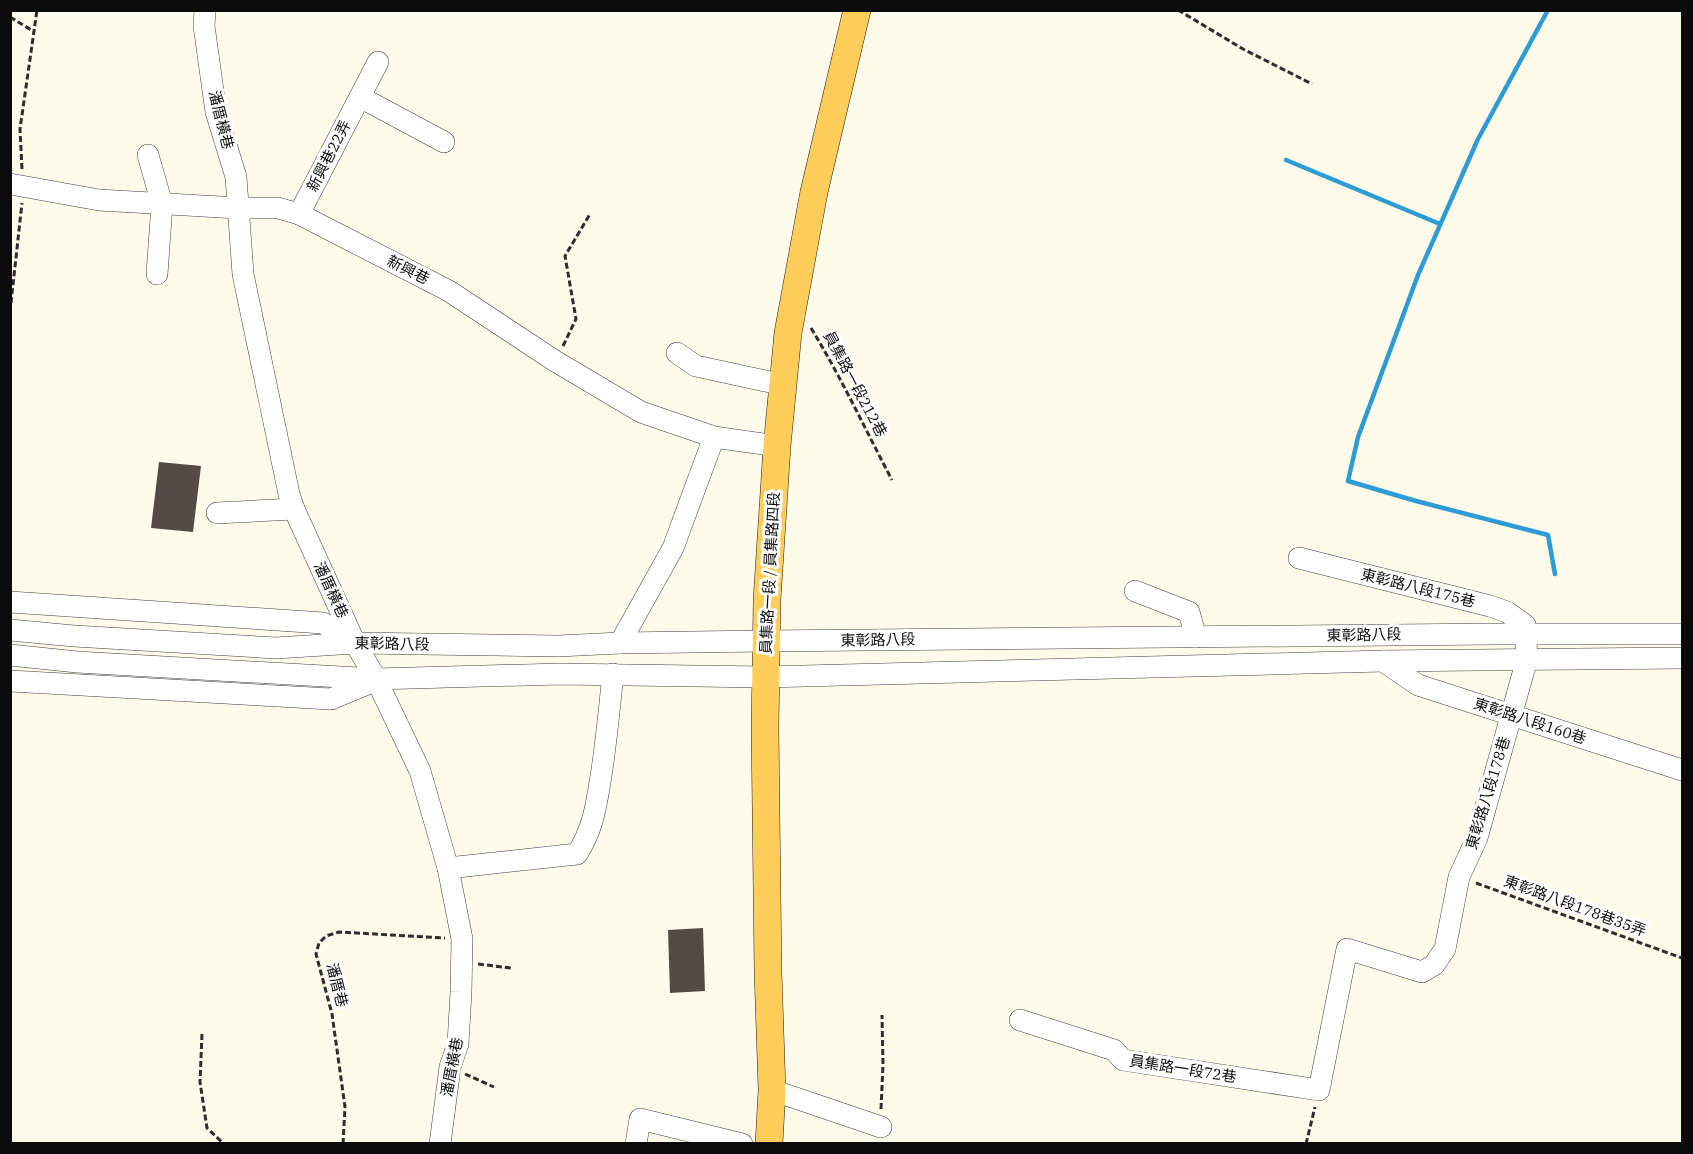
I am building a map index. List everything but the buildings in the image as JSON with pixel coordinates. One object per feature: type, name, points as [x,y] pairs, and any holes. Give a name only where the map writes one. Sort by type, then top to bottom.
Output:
[{"type":"main road","name":"員集路一段 / 員集路四段","points":[[769,1143],[772,1090],[768,972],[765,677],[767,600],[777,446],[788,333],[814,192],[857,10]]},
{"type":"street","name":"潘厝橫巷","points":[[201,16],[216,111],[236,177],[243,274],[289,494],[356,643],[420,771],[448,868],[462,939],[459,1044],[450,1067],[440,1143]]},
{"type":"street","name":"新興巷22弄","points":[[299,214],[378,62]]},
{"type":"street","points":[[360,97],[444,142]]},
{"type":"street","points":[[148,155],[162,204],[157,274]]},
{"type":"street","name":"新興巷","points":[[17,185],[99,200],[238,208],[279,208],[299,214],[449,291],[555,361],[641,412],[714,436],[777,446]]},
{"type":"street","points":[[677,352],[696,366],[784,385]]},
{"type":"street","points":[[620,643],[673,548],[714,436]]},
{"type":"street","points":[[217,513],[294,509]]},
{"type":"street","name":"東彰路八段175巷","points":[[1299,558],[1490,606],[1507,612],[1525,625],[1527,634]]},
{"type":"street","points":[[1135,591],[1190,612],[1196,637]]},
{"type":"street","points":[[10,602],[323,623],[356,643]]},
{"type":"street","name":"東彰路八段","points":[[10,630],[276,648],[356,643],[558,646],[766,641],[1683,634]]},
{"type":"street","name":"東彰路八段178巷","points":[[1318,1090],[1347,949],[1422,972],[1434,965],[1444,948],[1459,877],[1477,838],[1512,716],[1527,659],[1527,634]]},
{"type":"street","name":"東彰路八段","points":[[10,655],[77,662],[376,680],[559,674],[765,677],[1383,661],[1683,658]]},
{"type":"street","name":"東彰路八段160巷","points":[[1383,661],[1418,685],[1683,770]]},
{"type":"street","points":[[448,868],[577,854],[594,818],[605,751],[613,674]]},
{"type":"street","points":[[10,681],[332,699],[376,680]]},
{"type":"street","name":"員集路一段72巷","points":[[1020,1020],[1114,1050],[1123,1060],[1318,1090]]},
{"type":"street","points":[[772,1090],[880,1127]]},
{"type":"street","points":[[636,1143],[640,1119],[742,1143]]},
{"type":"path","points":[[10,312],[20,129],[36,10]]},
{"type":"path","points":[[1178,10],[1243,49],[1312,84]]},
{"type":"path","points":[[10,17],[33,32]]},
{"type":"path","points":[[555,361],[576,320],[566,256],[590,214]]},
{"type":"path","name":"員集路一段212巷","points":[[794,301],[838,374],[892,480]]},
{"type":"path","name":"東彰路八段178巷35弄","points":[[1459,877],[1683,958]]},
{"type":"path","name":"潘厝巷","points":[[343,1143],[345,1107],[332,1014],[316,954],[319,942],[326,936],[339,932],[462,939]]},
{"type":"path","points":[[461,962],[511,968]]},
{"type":"path","points":[[880,1127],[884,1065],[882,1015]]},
{"type":"path","points":[[202,1034],[200,1082],[207,1128],[224,1143]]},
{"type":"path","points":[[450,1067],[494,1087]]},
{"type":"path","points":[[1306,1143],[1318,1090]]},
{"type":"waterway","points":[[1548,10],[1478,139],[1418,275],[1358,437],[1348,481],[1548,535],[1555,574]]},
{"type":"waterway","points":[[1286,160],[1440,224]]}]
